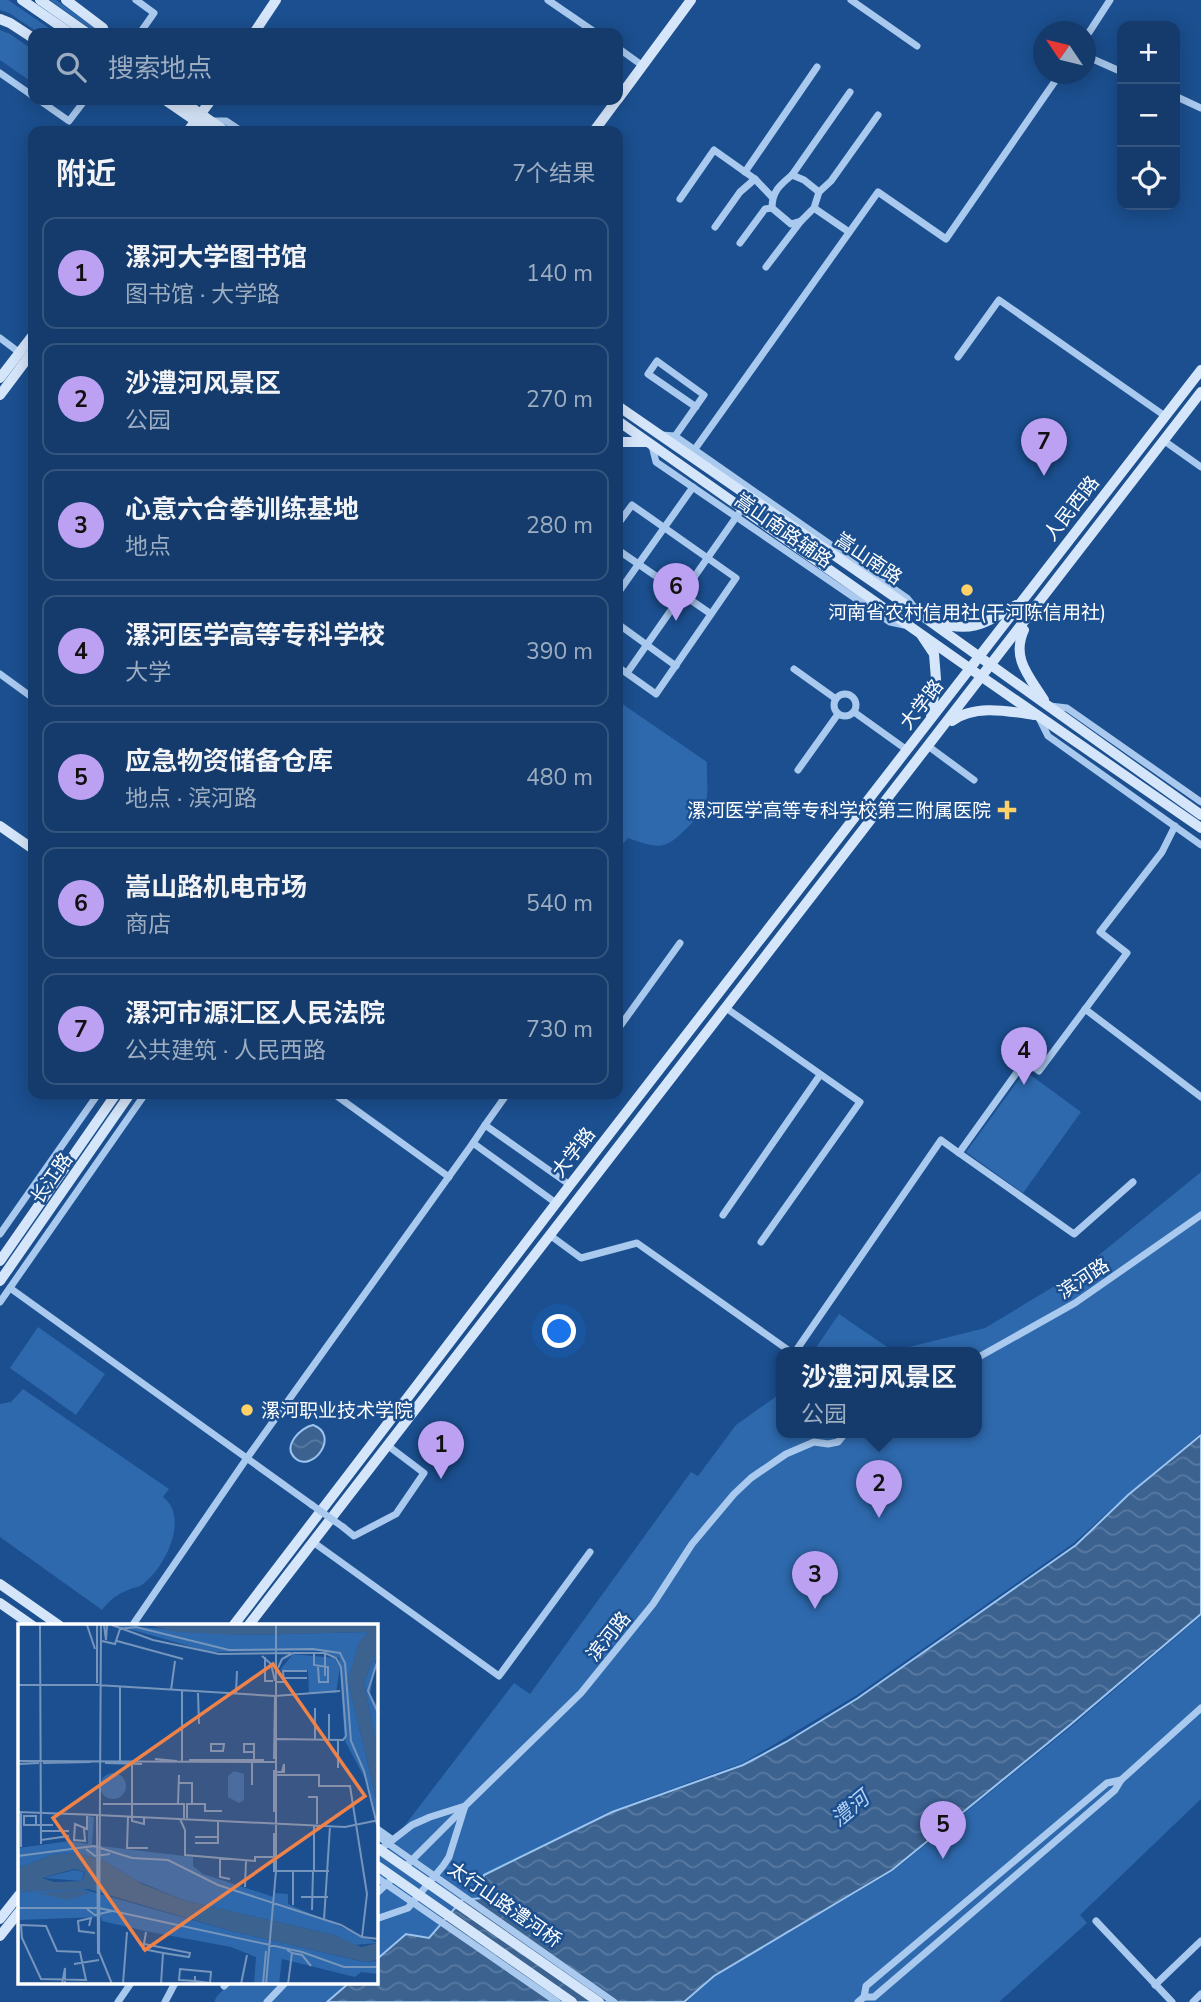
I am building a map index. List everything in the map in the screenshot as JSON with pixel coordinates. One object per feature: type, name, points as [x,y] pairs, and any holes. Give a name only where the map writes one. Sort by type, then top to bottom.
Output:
[{"type":"main road","points":[[22,0],[62,28]]},
{"type":"main road","points":[[40,0],[80,28]]},
{"type":"main road","points":[[66,0],[103,28]]},
{"type":"main road","points":[[257,28],[276,0]]},
{"type":"main road","points":[[623,92],[691,0]]},
{"type":"main road","points":[[0,19],[28,35]]},
{"type":"main road","points":[[172,105],[204,126]]},
{"type":"main road","points":[[185,105],[204,126]]},
{"type":"main road","points":[[204,126],[210,105]]},
{"type":"main road","points":[[598,126],[614,105]]},
{"type":"main road","points":[[0,378],[28,341]]},
{"type":"main road","points":[[0,395],[28,358]]},
{"type":"main road","name":"人民西路","points":[[970,668],[1201,370]]},
{"type":"main road","name":"人民西路","points":[[982,677],[1201,392]]},
{"type":"main road","name":"嵩山南路","points":[[623,410],[659,435],[673,439],[1201,815]]},
{"type":"main road","name":"嵩山南路","points":[[623,425],[739,512],[915,629],[1201,828]]},
{"type":"main road","points":[[623,442],[649,444]]},
{"type":"main road","points":[[924,617],[955,628],[981,625],[1021,602]]},
{"type":"main road","points":[[1031,613],[1017,643],[1022,664],[1047,706]]},
{"type":"main road","points":[[915,629],[934,654],[936,679],[931,720]]},
{"type":"main road","name":"大学路","points":[[235,1624],[970,668]]},
{"type":"main road","name":"大学路","points":[[249,1624],[982,677]]},
{"type":"main road","points":[[941,729],[961,714],[997,710],[1039,716]]},
{"type":"main road","points":[[0,826],[28,846]]},
{"type":"main road","points":[[834,844],[845,853]]},
{"type":"main road","name":"长江路","points":[[0,1261],[113,1099]]},
{"type":"main road","name":"长江路","points":[[5,1284],[127,1099]]},
{"type":"main road","points":[[0,1584],[57,1624]]},
{"type":"main road","points":[[0,1603],[30,1624]]},
{"type":"main road","name":"太行山路澧河桥","points":[[378,1850],[408,1863],[598,2002]]},
{"type":"main road","points":[[378,1867],[391,1881],[572,2002]]},
{"type":"main road","points":[[0,1919],[18,1896]]},
{"type":"main road","points":[[0,1936],[18,1913]]},
{"type":"street","points":[[136,0],[154,12],[143,28]]},
{"type":"street","points":[[548,0],[589,28]]},
{"type":"street","points":[[851,0],[917,46]]},
{"type":"street","points":[[1096,22],[1110,0]]},
{"type":"street","points":[[623,52],[643,66]]},
{"type":"street","points":[[1096,60],[1117,70]]},
{"type":"street","points":[[745,172],[817,67]]},
{"type":"street","points":[[0,73],[28,93]]},
{"type":"street","points":[[695,449],[877,192],[946,239],[1053,84]]},
{"type":"street","points":[[802,221],[790,224],[772,208],[772,197],[792,175],[850,92]]},
{"type":"street","points":[[1180,98],[1201,108]]},
{"type":"street","points":[[45,105],[69,121],[81,105]]},
{"type":"street","points":[[766,267],[814,208],[820,192],[831,181],[878,115]]},
{"type":"street","points":[[204,126],[226,121],[234,126]]},
{"type":"street","points":[[680,199],[714,150],[755,179],[772,197]]},
{"type":"street","points":[[792,175],[820,192]]},
{"type":"street","points":[[715,227],[740,192],[755,179]]},
{"type":"street","points":[[740,243],[765,209],[772,208]]},
{"type":"street","points":[[814,208],[849,232]]},
{"type":"street","points":[[958,357],[999,300],[1165,416]]},
{"type":"street","points":[[0,338],[19,353]]},
{"type":"street","points":[[673,439],[696,407],[704,395],[657,361],[648,374],[696,407]]},
{"type":"street","name":"嵩山南路辅路","points":[[673,439],[695,449],[907,598],[924,617]]},
{"type":"street","points":[[1163,440],[1201,467]]},
{"type":"street","name":"嵩山南路辅路","points":[[649,444],[656,462],[693,487],[739,512]]},
{"type":"street","points":[[623,586],[693,487]]},
{"type":"street","points":[[623,517],[632,505],[736,578],[656,694],[623,670]]},
{"type":"street","points":[[627,673],[739,512]]},
{"type":"street","points":[[623,554],[711,614]]},
{"type":"street","points":[[623,628],[676,666]]},
{"type":"street","points":[[794,668],[836,698]]},
{"type":"street","points":[[0,674],[28,694]]},
{"type":"street","points":[[846,694],[853,697],[856,703],[854,712],[846,717],[838,714],[834,705],[836,698],[846,694]]},
{"type":"street","points":[[1047,706],[1068,708],[1201,802]]},
{"type":"street","points":[[854,712],[907,750]]},
{"type":"street","points":[[798,770],[838,714]]},
{"type":"street","points":[[1039,716],[1048,736],[1201,845]]},
{"type":"street","points":[[928,746],[974,779]]},
{"type":"street","points":[[959,1153],[1025,1060],[1039,1071],[1127,953],[1100,932],[1162,852],[1175,826]]},
{"type":"street","points":[[623,1022],[680,943]]},
{"type":"street","points":[[726,1008],[860,1102],[761,1242]]},
{"type":"street","points":[[1085,1009],[1201,1097]]},
{"type":"street","points":[[723,1215],[820,1075]]},
{"type":"street","points":[[0,1234],[94,1099]]},
{"type":"street","points":[[0,1302],[5,1284],[141,1099]]},
{"type":"street","points":[[341,1099],[449,1177]]},
{"type":"street","points":[[133,1624],[247,1458],[503,1099]]},
{"type":"street","points":[[485,1125],[570,1185]]},
{"type":"street","points":[[796,1347],[941,1140],[1074,1234],[1133,1182]]},
{"type":"street","points":[[473,1143],[556,1203]]},
{"type":"street","name":"滨河路","points":[[982,1355],[1075,1303],[1201,1215]]},
{"type":"street","points":[[551,1236],[581,1258],[637,1243],[786,1347]]},
{"type":"street","points":[[5,1284],[354,1536],[396,1514],[424,1473],[387,1445]]},
{"type":"street","points":[[814,1442],[816,1438]]},
{"type":"street","name":"滨河路","points":[[378,1848],[391,1842],[412,1825],[466,1806],[581,1693],[653,1604],[692,1544],[734,1493],[786,1454],[814,1442],[828,1444],[838,1442],[841,1438]]},
{"type":"street","points":[[313,1542],[499,1676],[590,1552]]},
{"type":"street","points":[[861,2000],[874,1997],[1057,1840],[1115,1790],[1121,1780],[1201,1708]]},
{"type":"street","points":[[861,2000],[866,1986],[1107,1783],[1121,1780]]},
{"type":"street","points":[[408,1863],[466,1806]]},
{"type":"street","points":[[378,1918],[408,1908],[443,1866],[449,1857],[466,1806]]},
{"type":"street","points":[[378,1830],[391,1842]]},
{"type":"street","points":[[1050,1831],[1057,1840]]},
{"type":"street","name":"太行山路澧河桥","points":[[378,1836],[391,1842],[408,1863],[614,2002]]},
{"type":"street","points":[[378,1878],[391,1881],[557,2002]]},
{"type":"street","points":[[378,1892],[391,1881]]},
{"type":"street","points":[[965,1904],[972,1913]]},
{"type":"street","points":[[1096,1921],[1172,2002]]},
{"type":"street","points":[[1155,1985],[1201,1941]]},
{"type":"street","points":[[118,2002],[130,1984]]},
{"type":"street","points":[[165,2002],[174,1984]]},
{"type":"street","points":[[267,2002],[284,1984]]},
{"type":"street","points":[[1193,2002],[1201,1994]]},
{"type":"shaded area","points":[[0,0],[8,0],[49,28],[32,28],[0,10]]},
{"type":"shaded area","points":[[50,0],[56,0],[96,28],[89,28]]},
{"type":"shaded area","points":[[0,30],[28,47],[28,80],[0,60]]},
{"type":"shaded area","points":[[623,704],[707,762],[704,807],[682,833],[669,843],[656,846],[628,838],[623,844]]},
{"type":"shaded area","points":[[1025,1071],[1081,1112],[1023,1193],[966,1152]]},
{"type":"shaded area","points":[[1201,1172],[1201,1433],[1074,1543],[857,1695],[743,1763],[611,1811],[483,1875],[483,1885],[489,1895],[462,1899],[429,1938],[406,1933],[378,1957],[378,1856],[396,1843],[402,1829],[514,1683],[530,1694],[691,1472],[698,1476],[736,1425],[776,1397],[776,1438],[982,1438],[982,1347],[909,1347],[985,1328],[1078,1272]]},
{"type":"shaded area","points":[[839,1314],[887,1347],[816,1347]]},
{"type":"shaded area","points":[[38,1327],[105,1374],[76,1415],[10,1368]]},
{"type":"shaded area","points":[[23,1389],[169,1489],[163,1497],[171,1506],[174,1529],[166,1555],[142,1585],[119,1594],[102,1610],[0,1537],[0,1404],[11,1402]]},
{"type":"shaded area","points":[[1201,1616],[1201,1799],[1080,1915],[1087,1923],[999,2002],[686,2002],[715,1976],[893,1871],[1072,1726]]},
{"type":"shaded area","points":[[229,1984],[348,1984],[326,2002],[214,2002]]},
{"type":"water","points":[[313,1425],[321,1430],[324,1444],[316,1457],[302,1462],[292,1453],[292,1443],[299,1433]]},
{"type":"water","name":"澧河","points":[[1201,1435],[1201,1614],[892,1870],[714,1976],[684,2002],[327,2002],[348,1984],[378,1984],[378,1958],[406,1934],[429,1938],[462,1900],[489,1895],[483,1885],[484,1875],[612,1812],[743,1765],[858,1698],[1076,1545],[1128,1495]]},
{"type":"place","name":"漯河市源汇区人民法院","points":[[1044,476]]},
{"type":"place","name":"河南省农村信用社(干河陈信用社)","points":[[967,590]]},
{"type":"place","name":"嵩山路机电市场","points":[[676,621]]},
{"type":"place","name":"漯河医学高等专科学校第三附属医院","points":[[1007,810]]},
{"type":"place","name":"漯河医学高等专科学校","points":[[1024,1085]]},
{"type":"place","name":"漯河职业技术学院","points":[[247,1410]]},
{"type":"place","name":"漯河大学图书馆","points":[[441,1479]]},
{"type":"place","name":"沙澧河风景区","points":[[879,1518]]},
{"type":"place","name":"心意六合拳训练基地","points":[[815,1609]]},
{"type":"place","name":"应急物资储备仓库","points":[[943,1859]]}]
